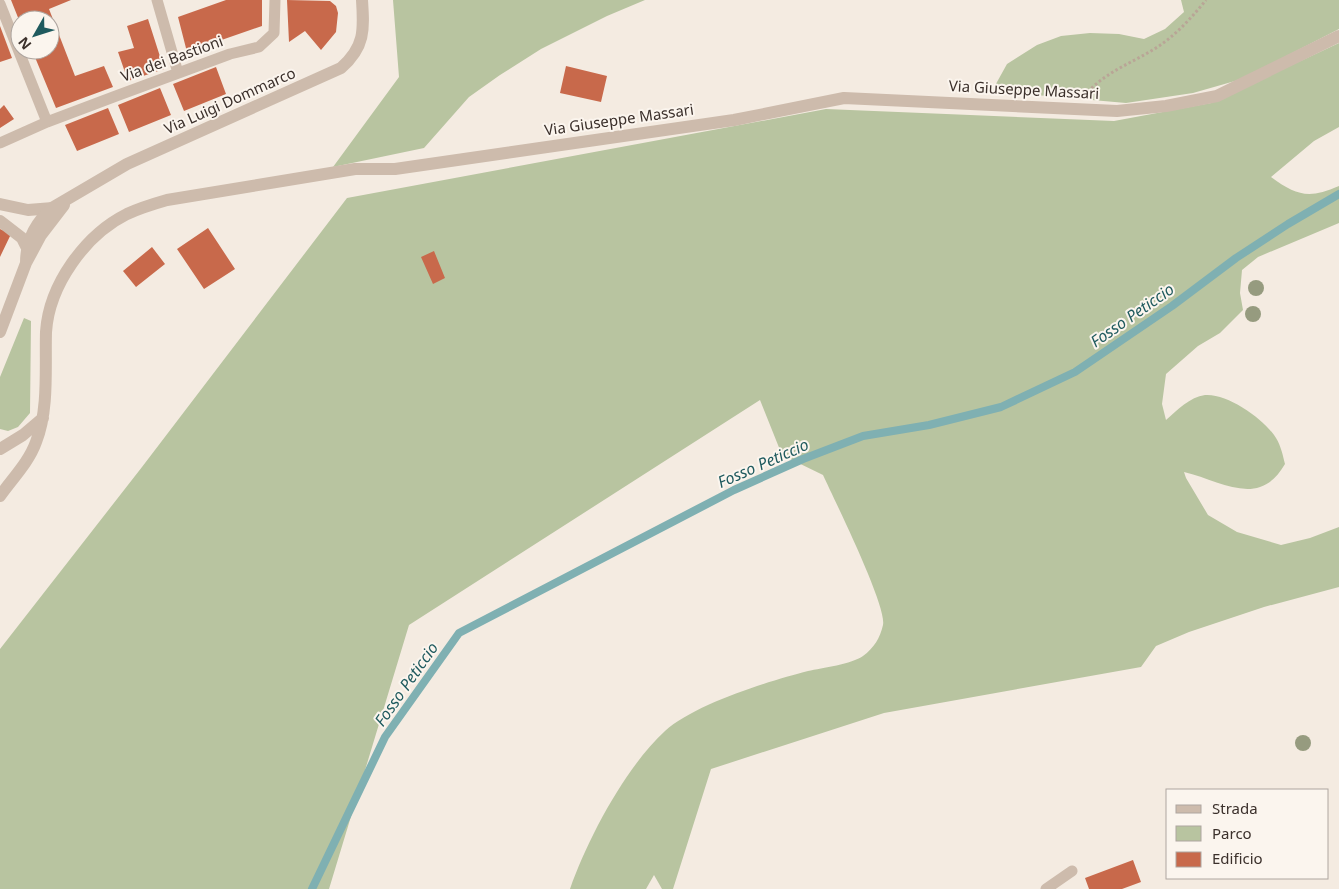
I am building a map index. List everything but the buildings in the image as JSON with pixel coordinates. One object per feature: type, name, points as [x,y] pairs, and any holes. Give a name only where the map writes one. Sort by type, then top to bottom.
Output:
[{"type":"street","name":"Via Luigi Dommarco","points":[[26,263],[26,246],[43,216],[102,178],[128,164],[341,68],[352,58],[359,47],[364,24],[362,0]]},
{"type":"street","name":"Via Giuseppe Massari","points":[[0,496],[36,443],[42,418],[46,331],[55,292],[70,267],[99,234],[127,214],[148,206],[167,200],[355,169],[395,169],[734,120],[844,98],[1116,111],[1166,106],[1217,96],[1339,36]]},
{"type":"street","name":"Via Luigi Dommarco","points":[[0,332],[26,263],[40,235],[67,201]]},
{"type":"street","points":[[0,204],[28,210],[54,208]]},
{"type":"street","points":[[0,221],[22,238],[26,246]]},
{"type":"street","points":[[0,449],[23,435],[42,418]]},
{"type":"lane","points":[[157,0],[178,73]]},
{"type":"lane","name":"Via dei Bastioni","points":[[0,143],[47,122],[178,73],[259,46],[274,33],[275,0]]},
{"type":"lane","points":[[0,4],[47,122]]},
{"type":"lane","points":[[1046,889],[1072,871]]},
{"type":"path","points":[[1072,109],[1100,78],[1160,46],[1195,14],[1206,0]]},
{"type":"green space","points":[[393,0],[645,0],[607,16],[541,49],[500,75],[469,97],[424,148],[333,167],[399,77]]},
{"type":"green space","points":[[1181,0],[1339,0],[1339,29],[1242,79],[1193,93],[1126,103],[992,91],[1007,64],[1037,45],[1061,36],[1090,33],[1119,34],[1144,39],[1165,29],[1184,12]]},
{"type":"green space","points":[[1339,43],[1339,127],[1314,141],[1271,177],[1296,192],[1311,194],[1339,186],[1339,223],[1258,257],[1242,270],[1240,293],[1243,310],[1220,333],[1198,346],[1166,374],[1162,404],[1166,420],[1194,398],[1205,395],[1214,396],[1235,403],[1264,423],[1278,441],[1285,464],[1275,478],[1264,486],[1252,489],[1239,488],[1184,472],[1186,478],[1208,515],[1237,532],[1281,545],[1310,538],[1339,527],[1339,587],[1264,607],[1189,632],[1156,646],[1141,667],[884,713],[711,769],[673,889],[662,889],[654,875],[646,889],[570,889],[597,826],[609,805],[636,764],[665,731],[678,721],[713,703],[754,687],[792,675],[858,659],[870,650],[880,634],[883,625],[877,597],[859,552],[823,475],[782,455],[760,400],[409,625],[329,889],[0,889],[0,649],[142,467],[347,198],[826,109],[1114,121],[1211,103]]},
{"type":"green space","points":[[24,318],[31,321],[30,413],[18,427],[8,431],[0,429],[0,377]]},
{"type":"waterway","name":"Fosso Peticcio","points":[[312,889],[385,737],[459,633],[734,490],[803,459],[863,436],[929,425],[1001,407],[1075,372],[1172,306],[1236,258],[1339,194]]}]
